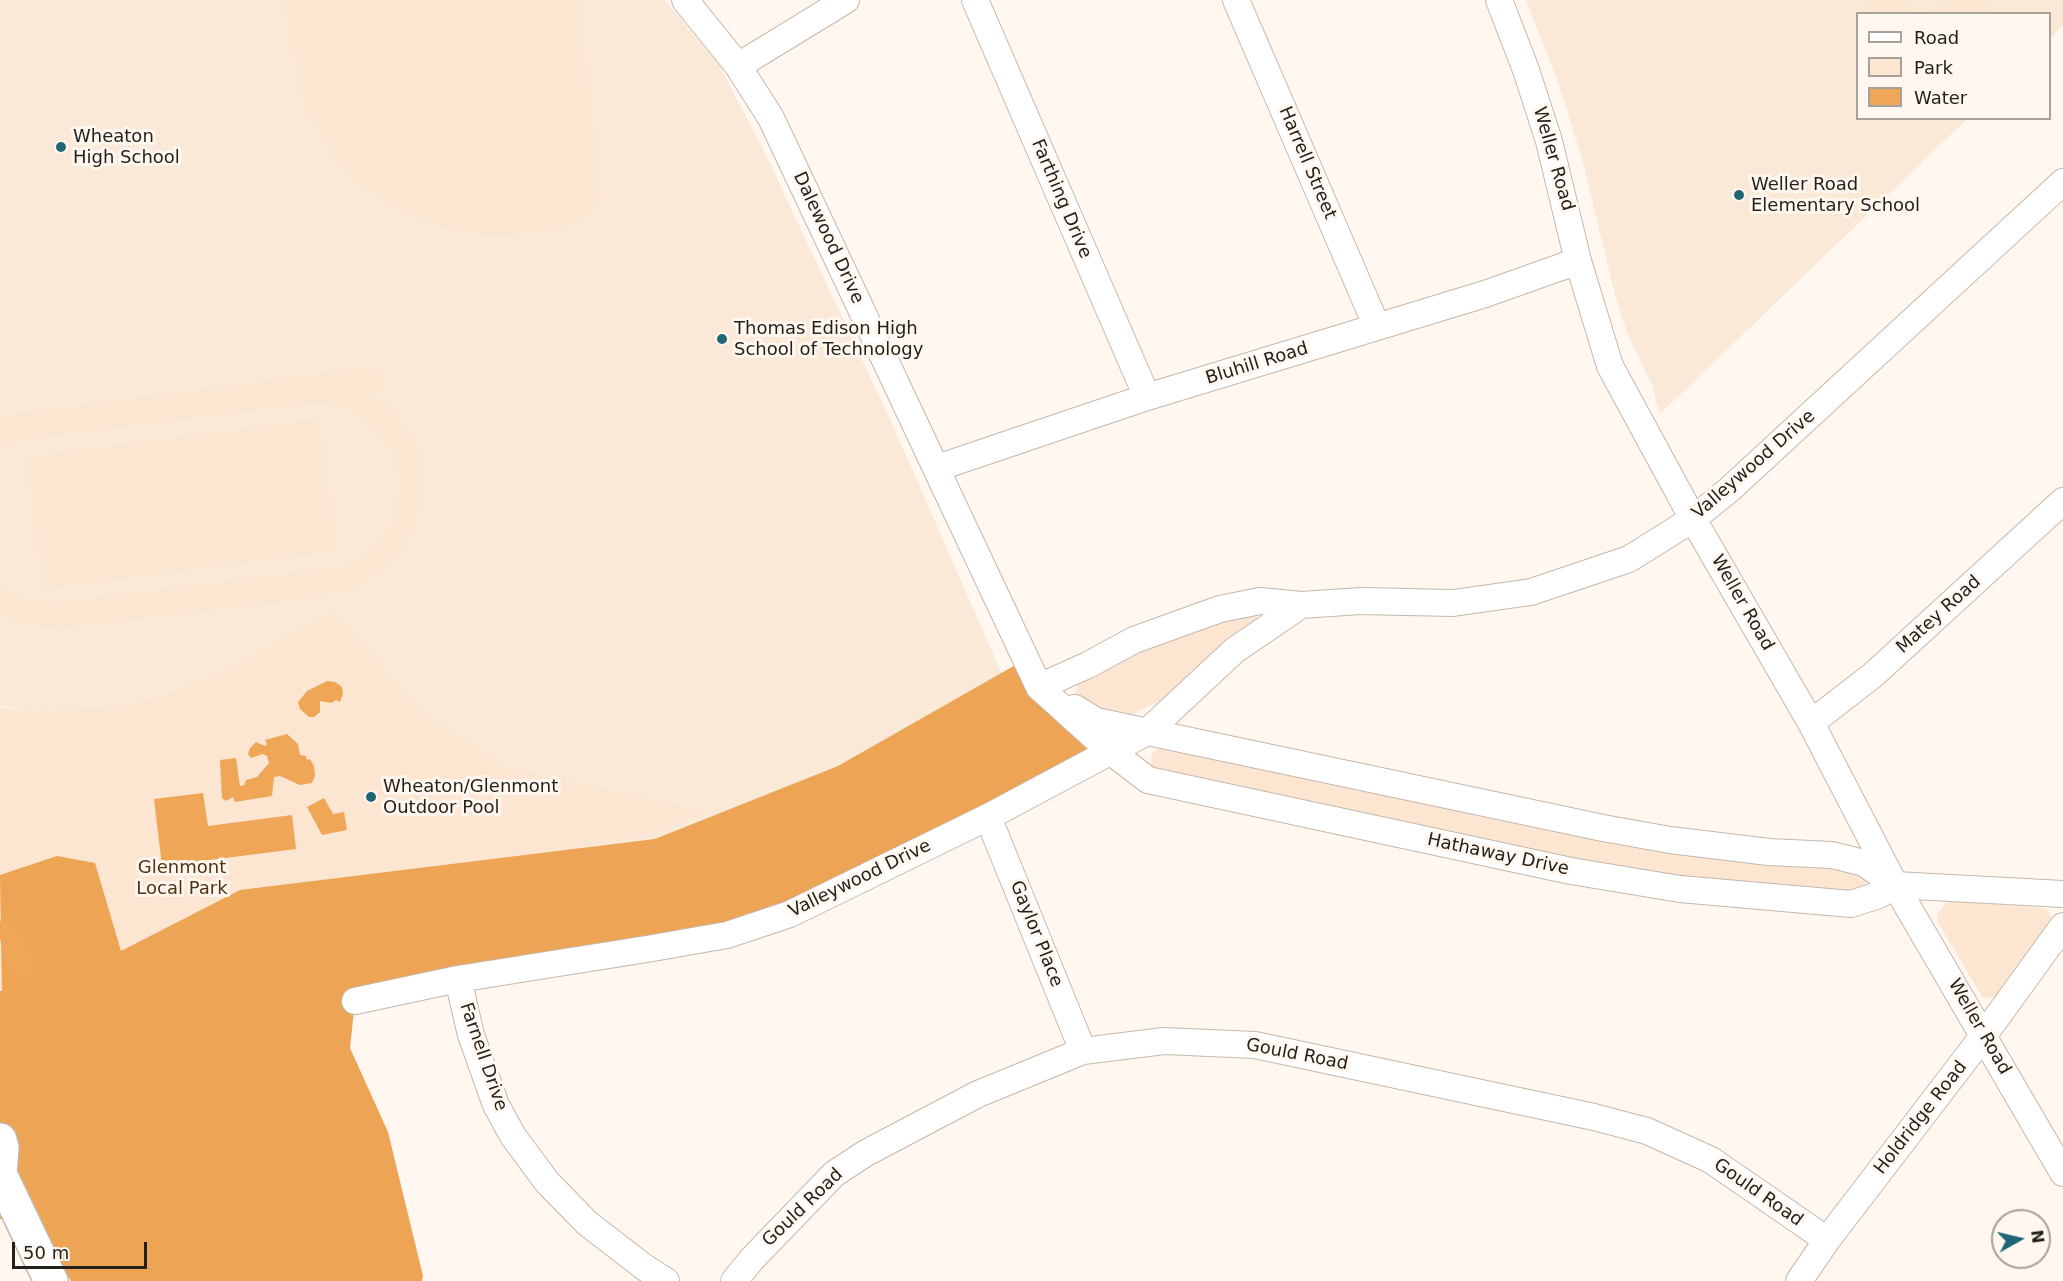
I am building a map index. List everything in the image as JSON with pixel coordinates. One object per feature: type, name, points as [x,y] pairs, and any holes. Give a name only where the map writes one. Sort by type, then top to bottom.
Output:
[{"type":"main road","points":[[0,1140],[2,1148],[0,1174],[51,1281]]},
{"type":"street","name":"Dalewood Drive","points":[[685,0],[738,66],[774,125],[929,458],[937,468],[1039,687],[1110,752]]},
{"type":"street","points":[[738,66],[846,0]]},
{"type":"street","name":"Farthing Drive","points":[[975,0],[1146,397]]},
{"type":"street","name":"Harrell Street","points":[[1236,0],[1377,327]]},
{"type":"street","name":"Weller Road","points":[[1499,0],[1529,78],[1549,141],[1578,261],[1610,366],[1694,519],[1811,723],[1895,885],[2063,1173]]},
{"type":"street","name":"Valleywood Drive","points":[[1039,687],[1088,665],[1134,640],[1220,609],[1260,601],[1301,605],[1361,601],[1453,603],[1531,592],[1629,559],[1694,519],[1730,489],[2063,182]]},
{"type":"street","name":"Bluhill Road","points":[[937,468],[1146,397],[1485,294],[1578,261]]},
{"type":"street","name":"Matey Road","points":[[1811,723],[1872,675],[2063,501]]},
{"type":"street","name":"Valleywood Drive","points":[[355,1001],[458,979],[727,935],[790,914],[988,817],[1147,732],[1235,650],[1301,605]]},
{"type":"street","points":[[1039,687],[1096,721],[1604,828],[1692,843],[1769,852],[1832,855],[1864,863],[1895,885],[2063,894]]},
{"type":"street","name":"Hathaway Drive","points":[[1110,752],[1148,780],[1570,871],[1669,887],[1785,900],[1851,904],[1880,896],[1895,885]]},
{"type":"street","name":"Gaylor Place","points":[[988,817],[1083,1051]]},
{"type":"street","name":"Holdridge Road","points":[[1799,1281],[1827,1240],[1984,1035],[2063,926]]},
{"type":"street","name":"Farnell Drive","points":[[458,979],[475,1045],[496,1105],[513,1136],[547,1182],[587,1223],[666,1281]]},
{"type":"street","name":"Gould Road","points":[[734,1281],[752,1259],[834,1174],[866,1153],[978,1094],[1083,1051],[1164,1041],[1255,1045],[1594,1117],[1647,1131],[1711,1160],[1827,1240]]},
{"type":"shaded area","points":[[0,0],[665,0],[719,65],[764,151],[895,430],[1007,686],[587,902],[295,631],[215,675],[163,697],[110,708],[32,711],[0,706]]},
{"type":"shaded area","name":"Weller Road Elementary School","points":[[1526,0],[2063,0],[2063,26],[2051,38],[2051,12],[1856,12],[1856,120],[1966,120],[1661,413],[1652,385],[1628,335],[1616,299],[1582,158],[1559,85]]},
{"type":"shaded area","points":[[1026,659],[1039,687],[1147,732],[790,914],[355,1001],[350,1048],[388,1132],[423,1276],[422,1281],[71,1281],[35,1217],[0,1219],[0,991],[2,991],[0,875],[57,856],[95,863],[121,951],[240,890],[655,839],[838,766]]},
{"type":"green space","points":[[285,0],[578,0],[601,201],[573,225],[538,233],[484,234],[441,226],[412,215],[382,199],[357,182],[329,148],[306,107],[290,38]]},
{"type":"green space","points":[[1881,0],[1910,0],[1912,7],[1910,12],[1870,12],[1868,6]]},
{"type":"green space","points":[[1955,0],[1986,0],[1984,2],[1989,12],[1926,12]]},
{"type":"green space","points":[[379,367],[383,392],[370,394],[393,410],[413,438],[422,468],[420,507],[403,546],[379,572],[349,589],[316,597],[62,627],[16,623],[0,614],[0,584],[23,598],[51,604],[339,568],[369,553],[386,536],[395,518],[400,495],[399,471],[392,449],[374,426],[346,407],[319,401],[23,438],[0,449],[0,417]]},
{"type":"green space","points":[[318,420],[336,550],[44,588],[27,458]]},
{"type":"green space","name":"Glenmont Local Park","points":[[336,612],[423,713],[508,769],[706,812],[656,831],[547,855],[0,1060],[0,707],[32,711],[110,708],[163,697],[215,675],[295,631]]},
{"type":"green space","points":[[1253,612],[1259,619],[1163,702],[1151,705],[1130,716],[1098,707],[1075,695],[1078,681],[1203,624]]},
{"type":"green space","points":[[1160,747],[1858,870],[1868,886],[1848,894],[1623,871],[1157,773],[1151,766],[1152,754]]},
{"type":"green space","points":[[1947,901],[2044,908],[2049,912],[2052,925],[1998,997],[1983,998],[1937,921],[1937,915]]},
{"type":"water","points":[[327,681],[335,682],[342,687],[343,694],[340,702],[320,701],[320,712],[314,717],[309,717],[300,709],[298,702],[307,691]]},
{"type":"water","points":[[287,734],[298,744],[300,755],[306,756],[307,760],[310,759],[314,766],[315,776],[312,783],[300,785],[280,776],[274,777],[272,796],[235,802],[233,797],[226,801],[222,798],[220,760],[236,758],[240,786],[244,785],[246,780],[257,777],[269,763],[267,756],[263,754],[251,758],[248,754],[250,748],[256,742],[265,746],[267,744],[265,740]]},
{"type":"water","points":[[203,793],[208,826],[292,815],[296,849],[162,866],[154,799]]},
{"type":"water","points":[[324,798],[333,814],[344,812],[347,830],[322,835],[307,807]]},
{"type":"water","points":[[7,920],[15,926],[29,944],[37,974],[28,982],[15,982],[7,967],[0,939],[0,921]]},
{"type":"waterway","points":[[29,1051],[33,1039],[92,1041],[130,1018],[155,1030],[204,999],[251,985],[255,974],[269,967],[291,969],[303,966],[308,972],[333,931],[342,928],[357,935],[399,930],[452,909],[504,948],[542,937],[565,916],[594,917],[662,929],[683,895],[735,875],[750,885],[805,862],[833,855],[847,841],[867,845],[911,830],[924,802],[956,768],[1032,732]]},
{"type":"waterway","points":[[212,1281],[223,1260],[248,1281]]},
{"type":"place","name":"Wheaton High School","points":[[61,147]]},
{"type":"place","name":"Weller Road Elementary School","points":[[1739,195]]},
{"type":"place","name":"Thomas Edison High School of Technology","points":[[722,339]]},
{"type":"place","name":"Wheaton/Glenmont Outdoor Pool","points":[[371,797]]}]
